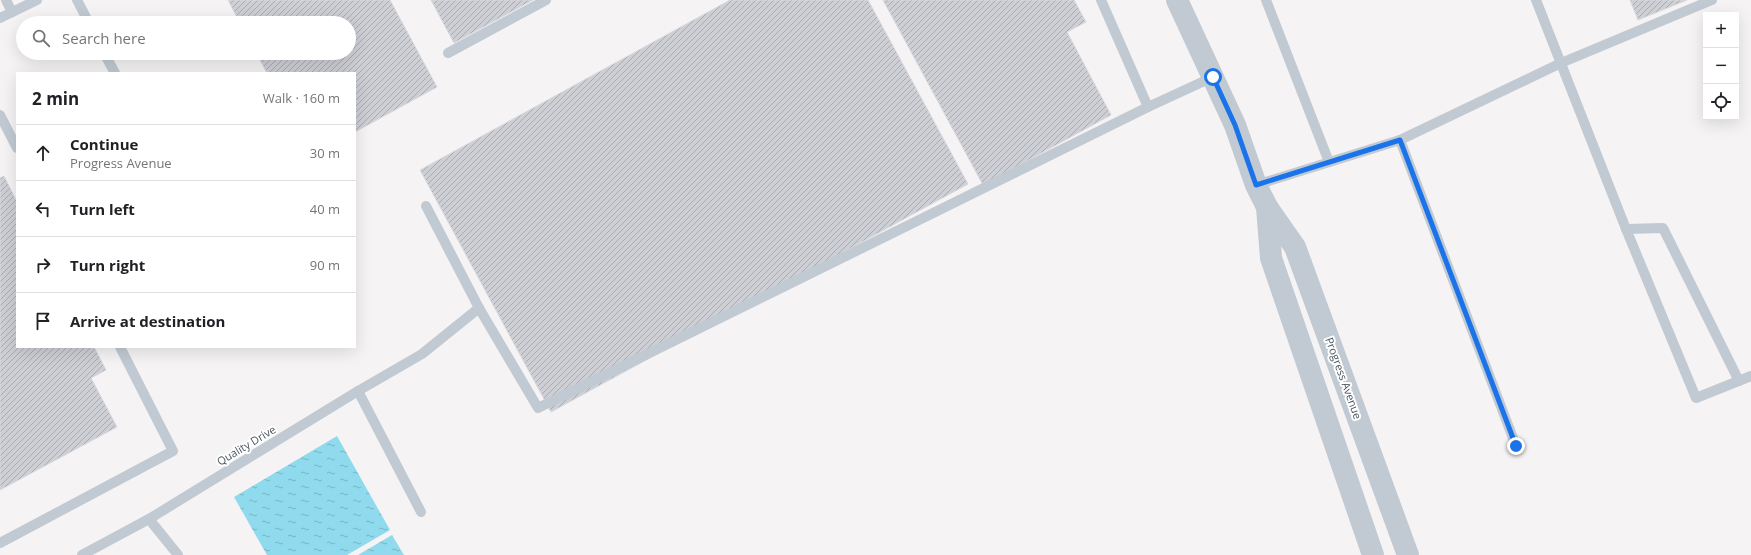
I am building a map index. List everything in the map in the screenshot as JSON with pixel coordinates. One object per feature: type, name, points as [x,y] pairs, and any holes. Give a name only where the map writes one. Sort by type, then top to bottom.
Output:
[{"type":"street","name":"Progress Avenue","points":[[1177,0],[1235,125],[1256,185],[1267,207],[1295,247],[1408,555]]},
{"type":"street","name":"Progress Avenue","points":[[1267,207],[1271,258],[1373,555]]},
{"type":"lane","points":[[6,0],[12,12]]},
{"type":"lane","points":[[0,18],[37,0]]},
{"type":"lane","points":[[77,0],[85,16]]},
{"type":"lane","points":[[448,53],[546,0]]},
{"type":"lane","points":[[1101,0],[1148,107]]},
{"type":"lane","points":[[1266,0],[1329,162]]},
{"type":"lane","points":[[1536,0],[1626,230],[1696,398],[1751,376]]},
{"type":"lane","points":[[1256,185],[1400,140],[1561,62],[1712,0]]},
{"type":"lane","points":[[108,60],[114,72]]},
{"type":"lane","points":[[426,206],[479,308],[538,408],[1148,107],[1213,77]]},
{"type":"lane","points":[[0,115],[16,146]]},
{"type":"lane","points":[[1400,140],[1516,446]]},
{"type":"lane","points":[[1626,230],[1664,228],[1739,381]]},
{"type":"lane","name":"Quality Drive","points":[[82,555],[149,519],[358,391],[422,354],[479,308]]},
{"type":"lane","points":[[0,543],[174,451],[121,348]]},
{"type":"lane","points":[[358,391],[421,512]]},
{"type":"lane","points":[[149,519],[178,555]]},
{"type":"water","points":[[337,436],[390,530],[347,555],[267,555],[234,497]]},
{"type":"water","points":[[392,535],[404,555],[358,555]]},
{"type":"building","points":[[228,0],[390,0],[437,87],[356,131],[356,72],[266,72],[260,60],[356,60],[356,16],[236,16]]},
{"type":"building","points":[[431,0],[533,0],[454,43]]},
{"type":"building","points":[[730,0],[868,0],[968,184],[551,412],[420,170]]},
{"type":"building","points":[[883,0],[1074,0],[1086,22],[1067,32],[1111,115],[983,185]]},
{"type":"building","points":[[1630,0],[1687,0],[1638,20]]},
{"type":"building","points":[[4,176],[16,200],[16,348],[95,348],[106,370],[91,378],[117,427],[0,490],[0,178]]},
{"type":"route","points":[[1213,77],[1235,125],[1256,185],[1400,140],[1516,446]]}]
